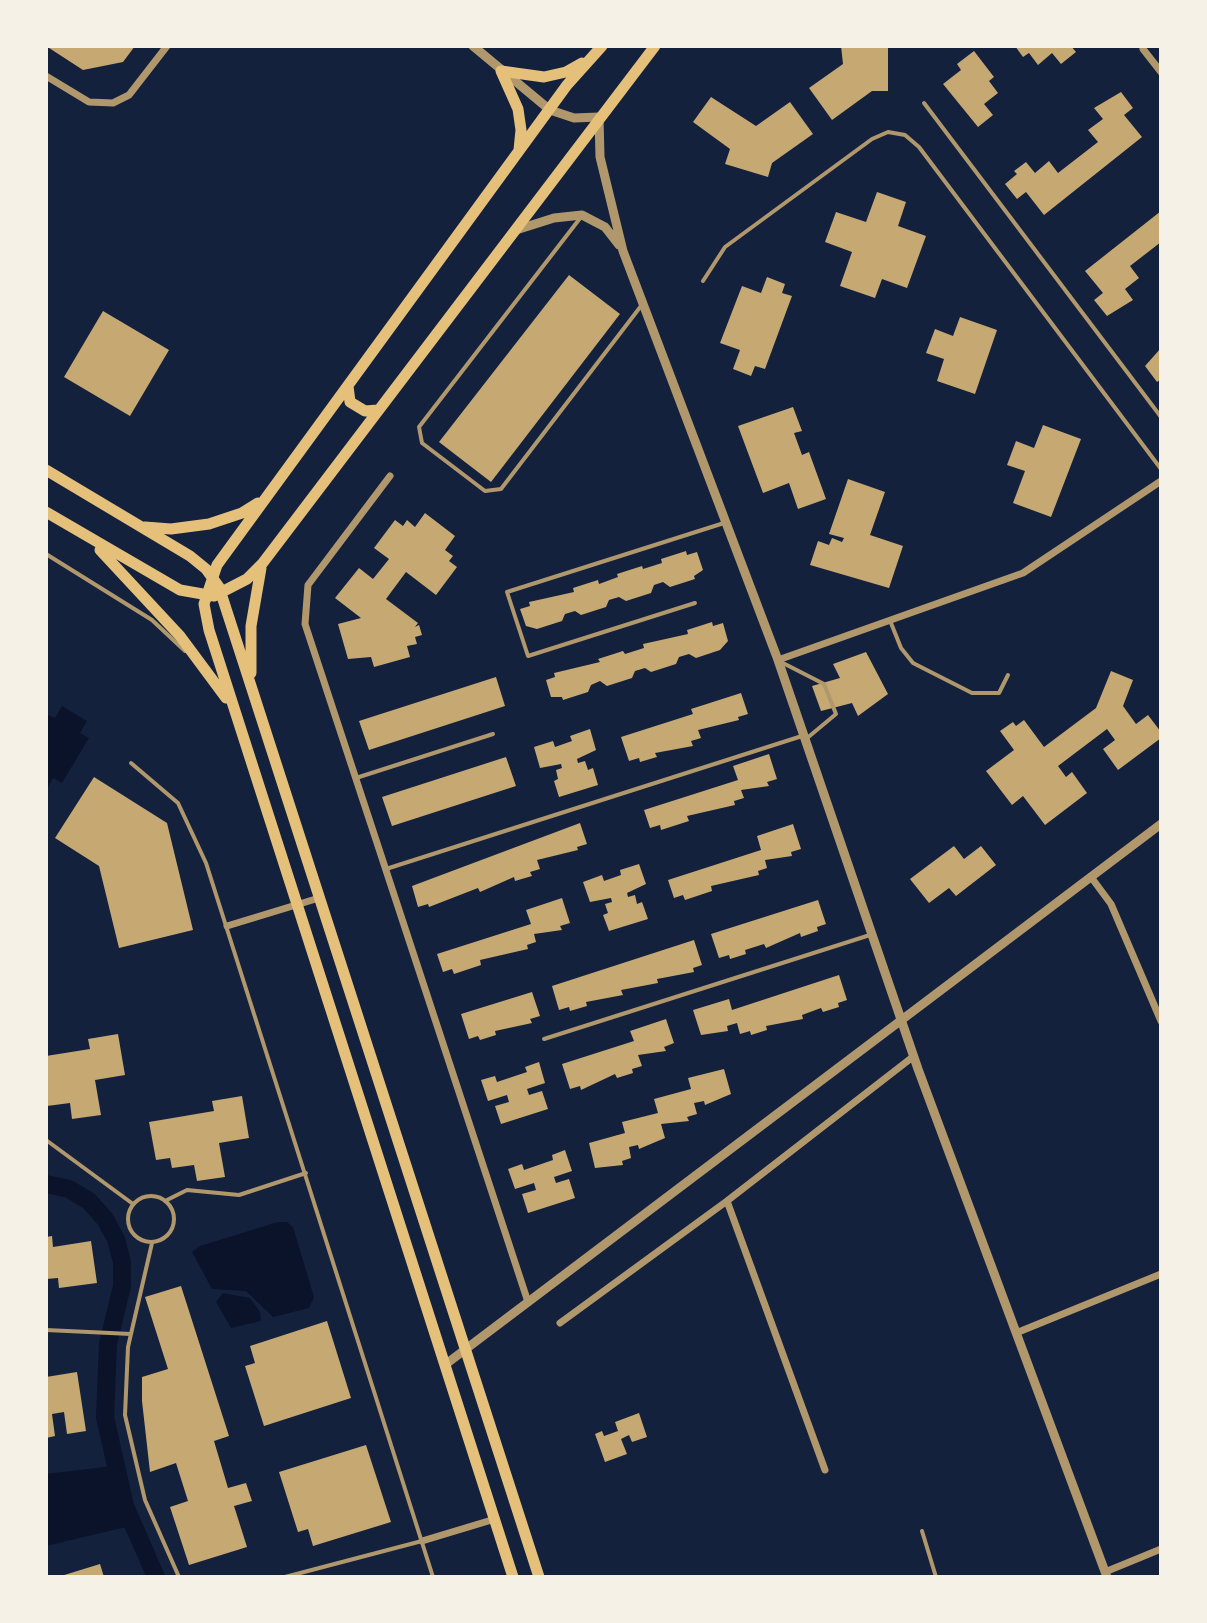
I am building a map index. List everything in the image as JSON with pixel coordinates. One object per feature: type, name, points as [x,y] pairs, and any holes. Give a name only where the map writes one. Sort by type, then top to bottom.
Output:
[{"type":"main road","points":[[46,512],[170,586],[205,595],[221,594],[247,579],[262,564],[655,46]]},
{"type":"main road","points":[[501,71],[530,78],[551,76],[573,69],[599,50]]},
{"type":"main road","points":[[513,1577],[206,622],[205,595],[212,575],[348,385],[550,110],[599,50]]},
{"type":"main road","points":[[501,71],[520,117],[518,153]]},
{"type":"main road","points":[[348,385],[350,402],[365,411],[378,410]]},
{"type":"main road","points":[[46,470],[190,556],[212,575],[221,594],[539,1577]]},
{"type":"main road","points":[[135,524],[171,529],[209,524],[242,513],[273,489]]},
{"type":"main road","points":[[78,531],[146,597],[193,651],[227,700],[238,722]]},
{"type":"main road","points":[[252,690],[251,626],[262,564]]},
{"type":"street","points":[[46,76],[89,102],[113,103],[129,95],[167,46]]},
{"type":"street","points":[[473,46],[550,110],[574,118],[599,117],[600,157],[623,251],[778,660],[914,1056],[1106,1574],[1161,1549]]},
{"type":"street","points":[[1143,49],[1161,72]]},
{"type":"street","points":[[513,231],[554,218],[582,215],[605,227],[623,251]]},
{"type":"street","points":[[390,476],[316,572],[305,598],[305,624],[528,1302]]},
{"type":"street","points":[[778,660],[891,623],[1023,573],[1161,481]]},
{"type":"street","points":[[446,1364],[1161,824]]},
{"type":"street","points":[[1091,877],[1111,904],[1161,1021]]},
{"type":"street","points":[[227,926],[319,898]]},
{"type":"street","points":[[560,1323],[727,1201],[914,1056]]},
{"type":"street","points":[[727,1201],[825,1470]]},
{"type":"street","points":[[1016,1333],[1161,1274]]},
{"type":"street","points":[[422,1541],[495,1519]]},
{"type":"lane","points":[[924,103],[1161,417]]},
{"type":"lane","points":[[703,281],[725,247],[872,139],[888,132],[905,135],[919,147],[1161,469]]},
{"type":"lane","points":[[582,215],[419,427],[422,443],[485,491],[501,489],[643,303]]},
{"type":"lane","points":[[695,603],[528,656],[507,592],[726,523]]},
{"type":"lane","points":[[46,554],[152,620],[205,672],[227,700]]},
{"type":"lane","points":[[891,623],[901,648],[913,663],[972,693],[999,693],[1008,675]]},
{"type":"lane","points":[[386,869],[805,737],[836,714],[824,684],[778,660]]},
{"type":"lane","points":[[356,778],[493,734]]},
{"type":"lane","points":[[131,763],[178,803],[186,815],[227,926],[433,1577]]},
{"type":"lane","points":[[544,1039],[873,934]]},
{"type":"lane","points":[[46,1140],[133,1204]]},
{"type":"lane","points":[[165,1201],[187,1190],[239,1195],[306,1173]]},
{"type":"lane","points":[[147,1196],[165,1201],[173,1213],[172,1228],[165,1238],[152,1243],[136,1238],[129,1228],[133,1204],[147,1196]]},
{"type":"lane","points":[[152,1243],[131,1334],[124,1382],[129,1438],[145,1500],[179,1577]]},
{"type":"lane","points":[[46,1330],[131,1334]]},
{"type":"lane","points":[[922,1531],[936,1577]]},
{"type":"lane","points":[[285,1577],[422,1541]]},
{"type":"water","points":[[62,706],[87,721],[80,733],[89,738],[62,783],[53,778],[47,789],[46,714],[55,718]]},
{"type":"water","points":[[287,1222],[293,1227],[314,1297],[309,1308],[273,1317],[246,1291],[212,1289],[192,1252],[200,1246]]},
{"type":"water","points":[[223,1293],[250,1298],[260,1312],[261,1321],[231,1328],[216,1302]]},
{"type":"water","points":[[121,1465],[139,1524],[46,1546],[46,1474]]},
{"type":"building","points":[[46,46],[135,46],[123,62],[83,70]]},
{"type":"building","points":[[841,46],[888,47],[888,91],[872,91],[832,120],[809,88],[843,64]]},
{"type":"building","points":[[1015,46],[1071,46],[1076,52],[1061,64],[1052,53],[1038,65],[1029,53],[1023,57]]},
{"type":"building","points":[[974,51],[994,77],[989,81],[998,93],[984,104],[993,115],[978,127],[943,84],[961,70],[957,64]]},
{"type":"building","points":[[1121,92],[1133,108],[1124,115],[1142,137],[1044,215],[1026,192],[1017,199],[1005,184],[1017,174],[1014,171],[1026,162],[1035,173],[1049,161],[1058,173],[1098,142],[1088,130],[1103,119],[1094,108]]},
{"type":"building","points":[[711,97],[756,126],[790,102],[813,134],[772,163],[768,177],[725,164],[730,149],[693,122]]},
{"type":"building","points":[[877,192],[906,202],[898,226],[926,236],[907,288],[882,279],[875,298],[840,286],[852,252],[825,242],[836,212],[866,222]]},
{"type":"building","points":[[1161,211],[1161,242],[1130,266],[1139,278],[1125,289],[1133,300],[1107,316],[1094,300],[1103,293],[1085,271]]},
{"type":"building","points":[[569,275],[620,314],[491,482],[439,442]]},
{"type":"building","points":[[767,277],[785,284],[782,293],[792,296],[765,369],[755,366],[751,376],[733,369],[740,350],[720,343],[742,286],[761,293]]},
{"type":"building","points":[[103,311],[169,350],[130,416],[64,377]]},
{"type":"building","points":[[960,317],[997,330],[975,394],[937,381],[944,359],[926,353],[935,329],[953,336]]},
{"type":"building","points":[[1161,348],[1161,379],[1157,382],[1145,366]]},
{"type":"building","points":[[793,407],[802,431],[794,433],[802,455],[809,452],[826,499],[798,509],[789,483],[763,493],[738,426]]},
{"type":"building","points":[[1043,425],[1081,439],[1051,517],[1013,503],[1025,471],[1007,465],[1016,441],[1034,448]]},
{"type":"building","points":[[848,479],[885,492],[870,535],[903,546],[889,588],[810,565],[818,541],[829,545],[832,538],[842,542],[844,538],[829,534]]},
{"type":"building","points":[[425,513],[455,536],[445,550],[453,556],[449,561],[457,567],[436,595],[406,572],[386,599],[418,623],[415,627],[419,625],[422,635],[415,637],[417,644],[407,646],[410,657],[374,667],[371,657],[348,659],[338,624],[361,618],[335,598],[359,568],[373,579],[389,559],[374,548],[395,520],[403,526],[407,520],[415,527]]},
{"type":"building","points":[[686,551],[687,555],[697,552],[703,570],[694,576],[695,579],[670,587],[663,582],[654,585],[651,593],[626,601],[619,597],[609,600],[606,607],[581,615],[575,611],[565,614],[562,621],[537,629],[526,626],[520,609],[530,606],[529,602],[574,592],[573,588],[598,580],[599,584],[618,577],[617,574],[662,563],[661,559]]},
{"type":"building","points":[[712,622],[713,626],[723,623],[728,641],[720,650],[696,658],[689,654],[679,657],[676,664],[651,672],[645,668],[635,671],[632,678],[607,686],[600,681],[591,685],[588,692],[563,700],[562,697],[551,697],[546,680],[555,677],[554,673],[600,662],[598,659],[623,651],[625,654],[644,648],[643,644],[688,634],[687,630]]},
{"type":"building","points":[[866,652],[888,694],[858,716],[852,703],[821,711],[812,686],[840,678],[833,664]]},
{"type":"building","points":[[1111,671],[1133,680],[1123,706],[1136,724],[1148,715],[1161,732],[1161,738],[1118,770],[1103,749],[1115,740],[1107,729],[1058,766],[1066,777],[1072,772],[1087,793],[1045,825],[1023,796],[1012,805],[986,771],[1014,750],[1000,731],[1013,722],[1016,726],[1024,720],[1044,747],[1096,708]]},
{"type":"building","points":[[496,677],[505,706],[369,750],[359,721]]},
{"type":"building","points":[[741,693],[748,714],[738,717],[739,720],[698,730],[701,738],[691,741],[693,746],[655,753],[657,757],[640,762],[639,758],[629,761],[621,737],[693,714],[691,709]]},
{"type":"building","points":[[590,729],[596,750],[577,759],[578,763],[585,761],[588,770],[593,768],[598,785],[559,797],[554,781],[558,779],[556,770],[562,768],[561,764],[540,768],[534,747],[553,741],[555,747],[572,741],[570,736]]},
{"type":"building","points":[[769,754],[777,779],[767,782],[769,786],[741,790],[744,798],[734,801],[735,805],[687,816],[689,821],[661,830],[660,825],[650,828],[644,810],[738,780],[733,766]]},
{"type":"building","points":[[506,757],[516,786],[392,826],[382,797]]},
{"type":"building","points":[[94,777],[167,823],[193,930],[119,948],[99,866],[55,838]]},
{"type":"building","points":[[580,823],[587,844],[577,847],[578,850],[537,860],[540,869],[530,872],[532,876],[515,881],[514,877],[480,892],[478,888],[429,907],[428,904],[418,907],[412,886]]},
{"type":"building","points":[[793,824],[801,849],[791,852],[792,856],[765,860],[767,868],[758,871],[759,875],[711,886],[712,891],[685,900],[683,895],[674,898],[668,880],[761,850],[757,836]]},
{"type":"building","points":[[954,846],[964,859],[981,846],[996,865],[956,896],[949,888],[929,903],[910,879]]},
{"type":"building","points":[[639,864],[646,884],[627,893],[628,897],[635,895],[637,904],[642,902],[648,919],[609,931],[603,915],[608,913],[605,904],[612,902],[611,898],[590,902],[583,882],[602,875],[604,881],[621,875],[620,870]]},
{"type":"building","points":[[562,898],[570,923],[560,926],[562,930],[534,934],[536,942],[527,945],[528,949],[480,960],[481,965],[454,974],[452,969],[443,972],[437,954],[531,924],[526,910]]},
{"type":"building","points":[[818,900],[826,924],[817,927],[818,931],[801,937],[800,933],[766,948],[764,944],[745,950],[746,954],[730,959],[729,955],[719,958],[711,934]]},
{"type":"building","points":[[694,940],[702,965],[693,968],[694,972],[621,990],[623,995],[586,1002],[587,1006],[570,1011],[569,1007],[559,1010],[552,986]]},
{"type":"building","points":[[839,975],[847,1000],[838,1003],[839,1007],[823,1012],[821,1008],[802,1015],[803,1019],[766,1026],[767,1030],[751,1035],[750,1031],[740,1034],[737,1023],[727,1026],[728,1031],[701,1035],[693,1010],[729,999],[732,1010]]},
{"type":"building","points":[[532,992],[540,1016],[530,1019],[532,1023],[495,1031],[496,1035],[480,1040],[478,1036],[469,1039],[461,1014]]},
{"type":"building","points":[[666,1019],[674,1043],[664,1047],[666,1051],[638,1055],[642,1066],[632,1069],[633,1073],[617,1078],[615,1074],[581,1090],[580,1086],[570,1089],[562,1064],[634,1041],[630,1031]]},
{"type":"building","points":[[118,1034],[125,1075],[95,1080],[101,1115],[72,1119],[70,1103],[47,1106],[46,1056],[90,1049],[88,1039]]},
{"type":"building","points":[[539,1062],[545,1083],[527,1089],[529,1095],[542,1091],[548,1109],[501,1124],[495,1106],[509,1102],[507,1095],[488,1101],[481,1080],[495,1076],[497,1082],[527,1072],[525,1067]]},
{"type":"building","points":[[724,1069],[731,1094],[705,1105],[704,1101],[694,1103],[697,1114],[687,1117],[689,1121],[661,1124],[665,1138],[639,1149],[638,1145],[629,1147],[631,1158],[622,1161],[623,1165],[595,1168],[589,1143],[625,1133],[622,1122],[658,1113],[654,1099],[691,1089],[688,1078]]},
{"type":"building","points":[[242,1096],[249,1138],[219,1143],[225,1177],[197,1181],[194,1165],[172,1168],[170,1158],[156,1160],[149,1122],[214,1111],[212,1101]]},
{"type":"building","points":[[565,1150],[572,1171],[554,1177],[556,1183],[569,1179],[575,1198],[528,1213],[522,1194],[536,1190],[534,1183],[515,1189],[508,1169],[522,1164],[524,1170],[553,1160],[552,1155]]},
{"type":"building","points":[[52,1236],[53,1247],[91,1241],[97,1283],[59,1288],[58,1278],[46,1279],[46,1237]]},
{"type":"building","points":[[181,1286],[229,1436],[214,1441],[228,1488],[246,1483],[252,1501],[234,1506],[247,1547],[189,1565],[170,1507],[188,1501],[176,1463],[150,1472],[142,1401],[142,1377],[168,1369],[145,1297]]},
{"type":"building","points":[[327,1321],[351,1398],[264,1426],[245,1366],[255,1363],[250,1346]]},
{"type":"building","points":[[77,1372],[86,1431],[67,1434],[64,1412],[52,1414],[55,1436],[46,1438],[46,1377]]},
{"type":"building","points":[[639,1413],[647,1437],[632,1442],[629,1435],[621,1439],[627,1454],[605,1462],[595,1434],[602,1431],[604,1436],[618,1431],[615,1422]]},
{"type":"building","points":[[366,1445],[391,1522],[313,1546],[308,1529],[298,1532],[279,1472]]},
{"type":"building","points":[[100,1564],[104,1577],[61,1577],[61,1576]]},
{"type":"waterway","points":[[46,1184],[69,1189],[89,1201],[105,1219],[116,1239],[122,1262],[122,1286],[108,1344],[105,1417],[125,1506],[156,1577]]}]
